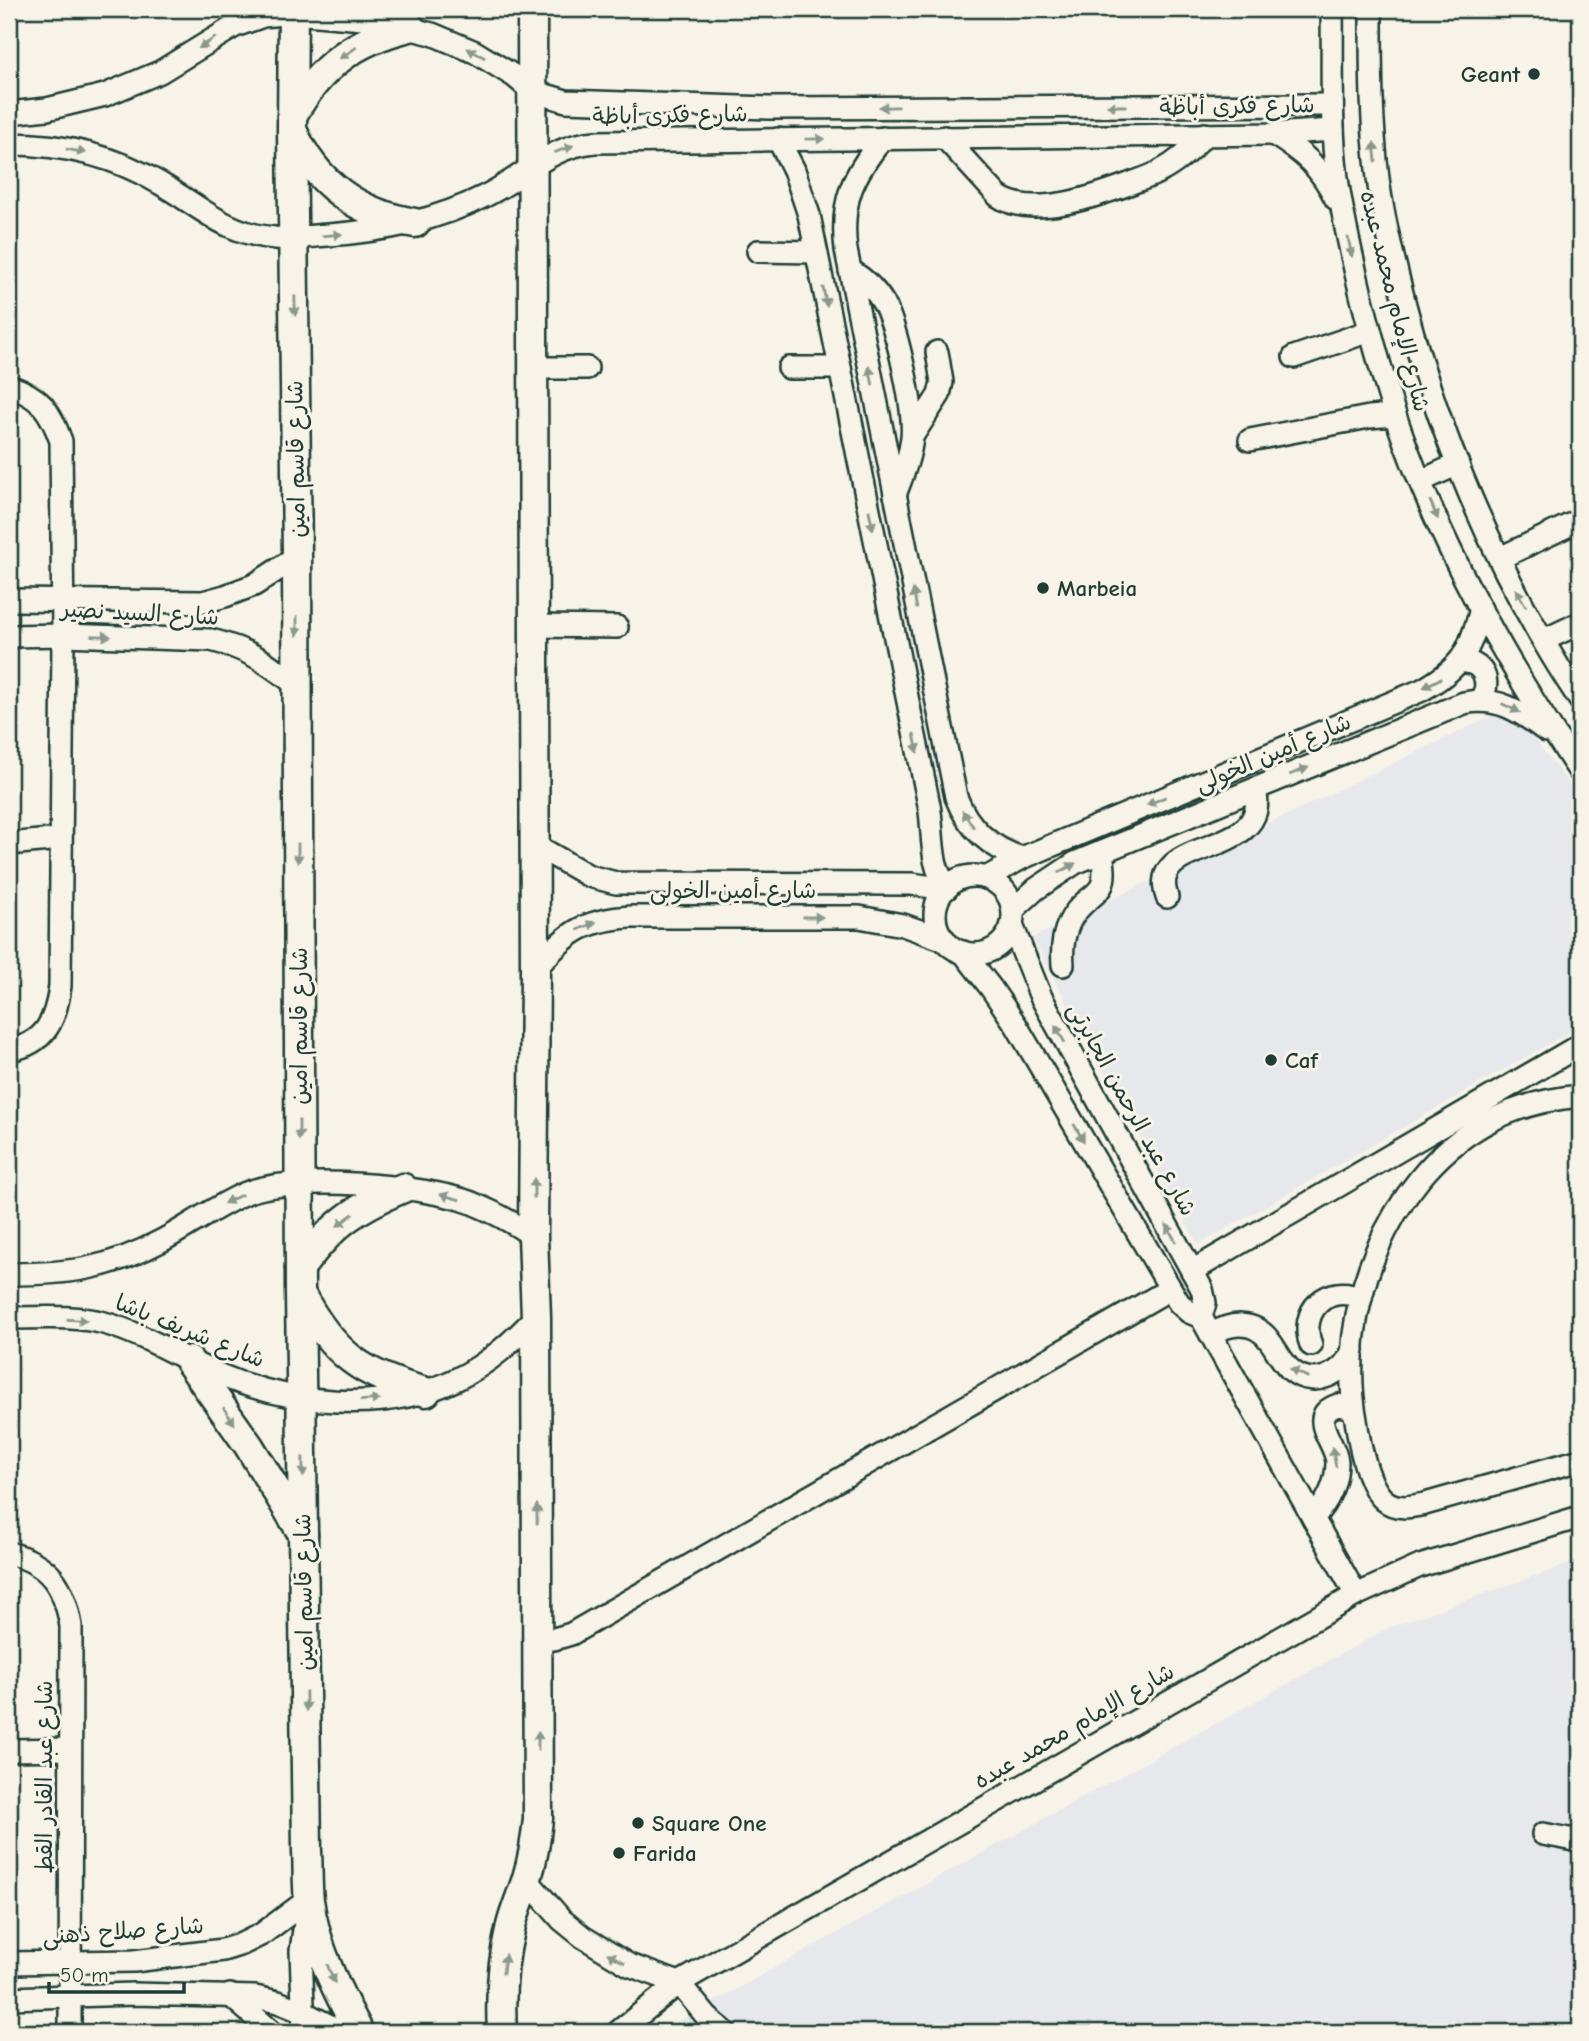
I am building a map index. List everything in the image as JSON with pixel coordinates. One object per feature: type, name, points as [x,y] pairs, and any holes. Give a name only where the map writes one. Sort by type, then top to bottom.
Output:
[{"type":"main road","points":[[502,2032],[501,1985],[505,1957],[518,1901],[527,1880],[538,1819],[536,1317],[533,1236],[535,969],[532,9]]},
{"type":"main road","name":"شارع قاسم امين","points":[[293,11],[299,1184],[309,1899],[314,1929],[331,1976],[359,2032]]},
{"type":"main road","points":[[410,27],[374,38],[340,57],[313,84],[292,122],[307,158],[340,194],[375,213],[415,223]]},
{"type":"main road","points":[[403,1188],[372,1201],[344,1219],[320,1242],[300,1280],[316,1322],[337,1348],[364,1368],[394,1383],[426,1392]]},
{"type":"main road","points":[[189,1361],[249,1446],[303,1535]]},
{"type":"street","name":"شارع الإمام محمد عبده","points":[[1332,9],[1333,130],[1343,215],[1370,331],[1393,408],[1440,525],[1481,609],[1518,676],[1580,772]]},
{"type":"street","name":"شارع الإمام محمد عبده","points":[[1371,9],[1372,118],[1383,212],[1416,349],[1441,424],[1500,558],[1544,640],[1579,694]]},
{"type":"street","name":"شارع فكرى أباظة","points":[[9,114],[47,109],[105,95],[160,72],[235,26],[263,16],[293,11],[375,20],[432,34],[475,52],[514,76],[532,91],[566,102],[755,107],[1332,105]]},
{"type":"street","name":"شارع فكرى أباظة","points":[[9,144],[52,146],[119,163],[160,183],[227,226],[260,236],[294,238],[364,232],[415,223],[488,195],[555,152],[581,143],[1273,134],[1333,130]]},
{"type":"street","points":[[944,137],[998,196],[1014,204],[1027,205],[1081,201],[1158,173],[1182,157],[1205,134]]},
{"type":"street","points":[[1273,134],[1298,149],[1314,165],[1327,181],[1343,215]]},
{"type":"street","points":[[883,138],[855,177],[845,205],[844,235],[850,270],[956,797],[966,818],[981,836],[1000,849],[1022,858]]},
{"type":"street","points":[[778,139],[803,192],[929,805],[935,864],[947,888]]},
{"type":"street","points":[[758,251],[816,251]]},
{"type":"street","points":[[850,270],[873,289],[887,312],[912,415],[908,460],[894,496]]},
{"type":"street","points":[[1294,357],[1370,331]]},
{"type":"street","points":[[908,395],[920,397],[930,389],[932,353],[942,382],[939,395],[912,435]]},
{"type":"street","points":[[533,369],[587,368]]},
{"type":"street","points":[[789,368],[840,368]]},
{"type":"street","points":[[9,386],[40,401],[54,421],[61,442],[62,635],[58,1003],[53,1021],[39,1037],[18,1049],[9,1050]]},
{"type":"street","points":[[1250,435],[1393,408]]},
{"type":"street","points":[[1421,481],[1458,464]]},
{"type":"street","points":[[1500,558],[1580,520]]},
{"type":"street","name":"شارع السيد نصير","points":[[9,600],[203,602],[254,584],[297,557]]},
{"type":"street","name":"شارع أمين الخولى","points":[[986,878],[1003,866],[1422,690],[1443,678],[1460,662],[1471,642],[1481,609]]},
{"type":"street","points":[[1544,640],[1580,623]]},
{"type":"street","points":[[534,626],[617,627]]},
{"type":"street","name":"شارع السيد نصير","points":[[9,636],[211,640],[256,656],[298,686]]},
{"type":"street","points":[[1460,662],[1478,666],[1485,677],[1486,689],[1480,700]]},
{"type":"street","name":"شارع أمين الخولى","points":[[1013,918],[1030,894],[1048,879],[1075,863],[1457,705],[1480,700],[1514,708],[1559,741]]},
{"type":"street","points":[[1167,897],[1164,891],[1165,877],[1172,865],[1184,857],[1240,834],[1251,824],[1258,803],[1255,789]]},
{"type":"street","points":[[9,844],[60,839]]},
{"type":"street","name":"شارع أمين الخولى","points":[[534,845],[589,876],[616,883],[912,884],[947,888]]},
{"type":"street","points":[[1063,965],[1062,943],[1070,921],[1102,884],[1102,852]]},
{"type":"street","points":[[962,878],[986,878],[993,880],[1004,890],[1013,918],[1009,933],[997,947],[981,953],[963,952],[950,946],[936,924],[937,905],[947,888],[962,878]]},
{"type":"street","name":"شارع أمين الخولى","points":[[535,969],[557,944],[579,929],[604,919],[631,916],[859,917],[903,925],[945,940]]},
{"type":"street","name":"شارع عبد الرحمن الجابرتى","points":[[1013,918],[1041,998],[1204,1296],[1206,1326]]},
{"type":"street","name":"شارع عبد الرحمن الجابرتى","points":[[963,952],[1016,1025],[1170,1289],[1184,1308],[1206,1326],[1356,1595]]},
{"type":"street","points":[[1192,1271],[1580,1045]]},
{"type":"street","points":[[1580,1097],[1544,1102],[1503,1115],[1466,1135],[1434,1162],[1408,1195],[1386,1233],[1368,1273],[1353,1350],[1352,1381],[1354,1412],[1374,1486],[1383,1499],[1399,1507],[1424,1504],[1580,1460]]},
{"type":"street","name":"شارع شريف باشا","points":[[9,1274],[52,1274],[89,1269],[124,1259],[249,1192],[299,1184],[403,1188],[438,1193],[472,1203],[504,1217],[533,1236]]},
{"type":"street","points":[[537,1639],[554,1639],[571,1634],[1170,1289]]},
{"type":"street","points":[[1311,1345],[1308,1322],[1319,1303],[1339,1293],[1354,1294],[1361,1298]]},
{"type":"street","name":"شارع شريف باشا","points":[[9,1318],[101,1322],[150,1340],[189,1361],[244,1384],[302,1398],[341,1401],[383,1399],[426,1392],[457,1379],[486,1362],[513,1341],[536,1317]]},
{"type":"street","points":[[1206,1326],[1240,1324],[1256,1329],[1269,1340],[1291,1371],[1315,1379],[1339,1371],[1353,1350]]},
{"type":"street","points":[[1313,1518],[1330,1495],[1337,1467],[1336,1455],[1323,1427],[1324,1415],[1327,1410],[1338,1405],[1349,1407],[1354,1412]]},
{"type":"street","name":"شارع الإمام محمد عبده","points":[[618,2032],[679,1983],[1356,1595],[1420,1566],[1580,1517]]},
{"type":"street","name":"شارع عبد القادر القط","points":[[9,1553],[35,1562],[54,1580],[66,1600],[71,1626],[70,2032]]},
{"type":"street","points":[[9,1750],[70,1749]]},
{"type":"street","points":[[1543,1834],[1580,1841]]},
{"type":"street","points":[[527,1880],[544,1901],[583,1937],[629,1965],[679,1983],[709,2024],[725,2032]]},
{"type":"street","points":[[304,2022],[301,1951],[309,1899]]},
{"type":"street","name":"شارع صلاح ذهنى","points":[[9,1963],[134,1961],[223,1950],[262,1934],[309,1899]]},
{"type":"street","points":[[9,1998],[134,1994],[230,1995],[266,2000],[304,2022],[342,2032]]},
{"type":"street","points":[[230,1995],[272,2032]]},
{"type":"shaded area","points":[[1510,707],[1580,798],[1580,1026],[1198,1245],[1032,938]]},
{"type":"shaded area","points":[[1580,1560],[1580,2032],[659,2032],[1390,1627]]},
{"type":"place","name":"Geant","points":[[1534,74]]},
{"type":"place","name":"Marbeia","points":[[1043,588]]},
{"type":"place","name":"Caf","points":[[1271,1060]]},
{"type":"place","name":"Square One","points":[[638,1823]]},
{"type":"place","name":"Farida","points":[[619,1853]]}]
